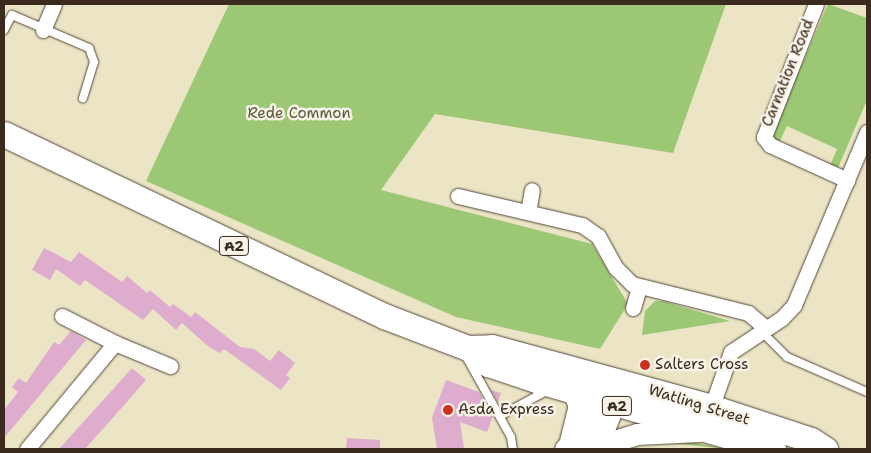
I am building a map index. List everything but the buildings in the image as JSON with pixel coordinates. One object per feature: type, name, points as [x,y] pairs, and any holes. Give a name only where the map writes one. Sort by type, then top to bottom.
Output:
[{"type":"main road","name":"A2","points":[[4,134],[275,266],[384,316],[464,346]]},
{"type":"main road","name":"Watling Street","points":[[464,346],[492,348],[615,380],[773,449]]},
{"type":"main road","name":"Watling Street","points":[[464,346],[488,364],[608,403],[708,419],[811,440],[826,449]]},
{"type":"main road","points":[[575,449],[602,434],[615,380]]},
{"type":"main road","points":[[562,389],[579,406],[575,449]]},
{"type":"main road","points":[[575,449],[708,419]]},
{"type":"street","points":[[44,30],[54,4]]},
{"type":"street","name":"Carnation Road","points":[[816,4],[764,137],[770,145],[847,180]]},
{"type":"street","points":[[708,419],[731,352],[794,304],[867,132]]},
{"type":"street","points":[[528,212],[532,190]]},
{"type":"street","points":[[458,196],[588,228],[620,274],[639,287],[657,289],[748,313],[763,329]]},
{"type":"street","points":[[633,308],[639,287]]},
{"type":"street","points":[[62,316],[115,343],[170,366]]},
{"type":"street","points":[[27,449],[115,343]]},
{"type":"lane","points":[[4,30],[12,15],[89,48],[94,62],[83,98]]},
{"type":"lane","points":[[763,329],[787,357],[867,392]]},
{"type":"lane","points":[[464,346],[500,416],[513,449]]},
{"type":"lane","points":[[500,416],[562,389]]},
{"type":"green space","name":"Rede Common","points":[[229,4],[726,4],[673,153],[435,114],[381,190],[592,244],[628,304],[600,349],[456,317],[146,181]]},
{"type":"green space","points":[[828,4],[867,18],[867,100],[838,168],[829,168],[837,149],[787,126],[778,145],[772,134]]},
{"type":"green space","points":[[655,301],[663,301],[730,321],[642,335],[645,311]]},
{"type":"green space","points":[[687,441],[728,449],[660,442]]},
{"type":"place","name":"Salters Cross","points":[[645,365]]},
{"type":"place","name":"Asda Express","points":[[448,410]]}]
